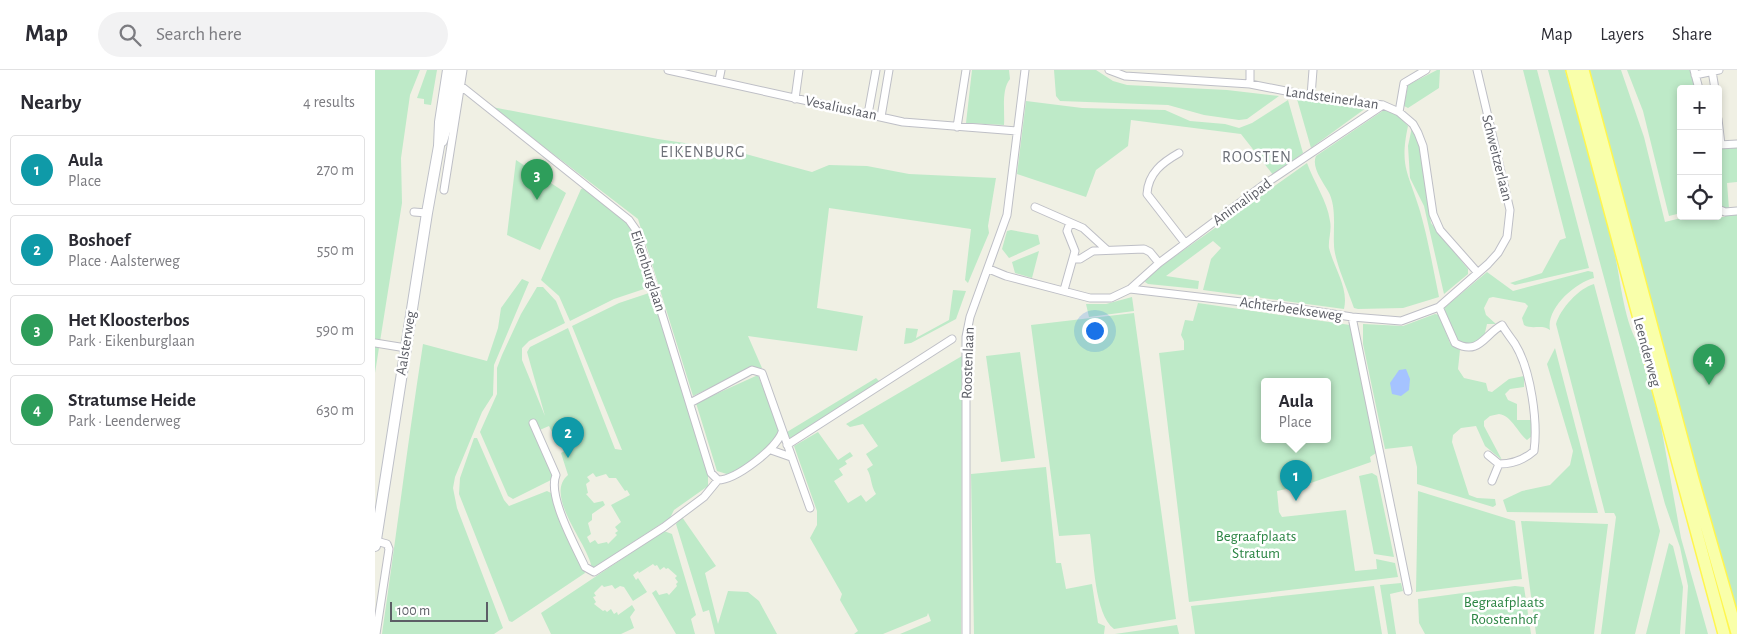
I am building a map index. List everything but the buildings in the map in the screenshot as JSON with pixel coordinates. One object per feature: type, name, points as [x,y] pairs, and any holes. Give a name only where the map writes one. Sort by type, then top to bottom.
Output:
[{"type":"main road","name":"Aalsterweg","points":[[448,70],[454,84]]},
{"type":"main road","name":"Aalsterweg","points":[[375,543],[439,146],[440,122],[454,84],[456,70]]},
{"type":"main road","name":"Leenderweg","points":[[1572,70],[1724,634]]},
{"type":"main road","name":"Leenderweg","points":[[1583,70],[1692,476],[1737,633]]},
{"type":"street","name":"Aalsterweg","points":[[444,190],[454,84],[463,70]]},
{"type":"street","name":"Vesaliuslaan","points":[[668,70],[707,74],[719,80],[881,117],[957,127],[1017,131]]},
{"type":"street","points":[[719,80],[721,70]]},
{"type":"street","points":[[795,98],[799,70]]},
{"type":"street","points":[[869,114],[876,70]]},
{"type":"street","points":[[881,117],[889,70]]},
{"type":"street","points":[[957,127],[966,70]]},
{"type":"street","name":"Roostenlaan","points":[[966,634],[966,337],[970,317],[1007,215],[1025,70]]},
{"type":"street","name":"Landsteinerlaan","points":[[1109,70],[1125,76],[1249,84],[1311,96],[1383,105],[1399,112],[1413,124],[1423,146],[1433,214],[1440,230],[1478,273]]},
{"type":"street","points":[[1249,84],[1250,70]]},
{"type":"street","points":[[1311,96],[1313,70]]},
{"type":"street","points":[[1399,112],[1404,83],[1426,70]]},
{"type":"street","name":"Schweitzerlaan","points":[[1351,317],[1402,321],[1439,307],[1498,253],[1507,237],[1510,210],[1477,70]]},
{"type":"street","points":[[1698,85],[1695,72],[1716,71],[1715,85]]},
{"type":"street","name":"Eikenburglaan","points":[[454,84],[517,130],[629,220],[636,230],[690,403]]},
{"type":"street","name":"Animalipad","points":[[1130,289],[1159,263],[1274,178],[1383,105]]},
{"type":"street","points":[[1722,145],[1737,144]]},
{"type":"street","points":[[1179,152],[1158,167],[1147,194],[1185,243]]},
{"type":"street","points":[[1035,207],[1083,228],[1107,250]]},
{"type":"street","points":[[1722,211],[1737,211]]},
{"type":"street","points":[[414,212],[427,213]]},
{"type":"street","points":[[1064,290],[1075,247],[1067,231],[1069,223]]},
{"type":"street","points":[[1073,259],[1080,259],[1090,252],[1147,249],[1159,263]]},
{"type":"street","name":"Achterbeekseweg","points":[[989,269],[1006,276],[1090,298],[1104,299],[1130,289],[1294,308],[1351,317],[1408,591]]},
{"type":"street","points":[[1439,307],[1455,343],[1465,348],[1479,346],[1494,329],[1502,325],[1515,344],[1523,364],[1529,381],[1536,435],[1534,451],[1525,458],[1499,464]]},
{"type":"street","points":[[787,445],[952,339]]},
{"type":"street","points":[[375,343],[406,348]]},
{"type":"street","points":[[718,480],[711,473],[690,403],[756,370],[762,373],[810,508]]},
{"type":"street","points":[[533,423],[556,475],[553,484],[559,507],[585,568],[594,572],[665,527],[704,497],[718,480],[728,478],[771,450],[782,432]]},
{"type":"street","points":[[771,450],[791,457]]},
{"type":"street","points":[[1489,455],[1499,464]]},
{"type":"street","points":[[1492,481],[1499,464]]},
{"type":"street","name":"Aalsterweg","points":[[375,543],[387,544],[389,549],[376,634]]},
{"type":"green space","points":[[375,70],[420,70],[410,95],[401,158],[402,203],[375,373]]},
{"type":"green space","points":[[427,70],[437,70],[431,105],[424,104],[424,99],[417,98]]},
{"type":"green space","points":[[972,70],[1009,70],[1010,79],[1004,95],[1004,125],[966,123]]},
{"type":"green space","points":[[1054,70],[1096,70],[1113,81],[1127,85],[1227,90],[1279,96],[1247,119],[1239,120],[1204,115],[1168,105],[1060,101],[1056,96]]},
{"type":"green space","points":[[1440,70],[1439,88],[1408,108],[1404,106],[1408,85]]},
{"type":"green space","points":[[1523,70],[1537,70],[1589,268],[1515,285],[1510,283],[1542,273],[1560,240],[1566,238]]},
{"type":"green space","points":[[1548,70],[1565,70],[1610,232],[1627,315],[1640,347],[1661,426],[1681,538],[1708,634],[1685,634],[1688,586],[1680,547],[1665,504]]},
{"type":"green space","points":[[1587,70],[1621,70],[1644,137],[1665,222],[1677,219],[1722,220],[1722,217],[1725,217],[1724,215],[1737,214],[1737,611],[1716,547]]},
{"type":"green space","points":[[1627,70],[1691,70],[1695,85],[1677,85],[1677,214],[1669,216],[1643,111]]},
{"type":"green space","points":[[1298,99],[1366,108],[1311,148]]},
{"type":"green space","points":[[1288,100],[1303,153],[1274,176],[1241,134],[1131,120],[1128,146],[1096,170],[1086,197],[1017,174],[1026,101],[1082,108],[1165,110],[1190,121],[1225,124],[1239,128],[1252,123]]},
{"type":"green space","points":[[492,107],[658,139],[731,150],[812,172],[829,165],[867,166],[909,174],[996,178],[988,226],[989,233],[968,283],[965,280],[971,229],[829,208],[817,308],[863,316],[857,351],[748,336],[762,368],[752,368],[693,396],[638,219]]},
{"type":"green space","points":[[1384,110],[1396,113],[1408,126],[1405,140],[1405,161],[1423,222],[1439,297],[1403,308],[1358,309],[1354,308],[1336,259],[1333,204],[1316,170],[1315,160],[1316,156]]},
{"type":"green space","points":[[1412,127],[1419,145],[1431,223],[1468,269],[1468,274],[1444,294],[1424,206],[1410,178],[1408,146]]},
{"type":"green space","points":[[1737,147],[1737,182],[1727,183],[1729,209],[1722,207],[1722,148]]},
{"type":"green space","points":[[516,160],[566,193],[540,250],[507,235]]},
{"type":"green space","points":[[1307,163],[1328,213],[1331,228],[1329,248],[1343,286],[1344,309],[1203,290],[1211,259],[1221,248],[1213,241],[1166,276],[1199,281],[1198,289],[1148,284],[1145,282],[1147,276]]},
{"type":"green space","points":[[584,188],[626,221],[634,232],[650,287],[614,299],[570,321],[559,296],[541,280],[581,189]]},
{"type":"green space","points":[[1011,230],[1038,235],[1040,244],[1009,258],[1002,249],[1007,231]]},
{"type":"green space","points":[[1039,251],[1032,278],[1015,273],[1012,262]]},
{"type":"green space","points":[[1588,271],[1593,272],[1594,278],[1579,285],[1557,305],[1550,322],[1550,330],[1544,327],[1524,325],[1522,318],[1528,306],[1525,303],[1493,297],[1489,298],[1484,308],[1486,315],[1496,324],[1487,324],[1484,337],[1472,345],[1457,341],[1444,308],[1487,272],[1513,291]]},
{"type":"green space","points":[[522,279],[529,282],[494,365],[493,395],[482,412],[455,477],[453,488],[457,508],[503,628],[494,634],[382,634],[423,344],[487,361],[498,328],[501,308]]},
{"type":"green space","points":[[1594,284],[1660,531],[1635,634],[1601,634],[1616,517],[1614,513],[1605,513],[1556,324],[1562,312],[1576,294]]},
{"type":"green space","points":[[537,287],[543,287],[556,301],[565,323],[529,341],[522,348],[522,360],[545,416],[527,352],[530,347],[568,328],[615,449],[622,450],[572,326],[619,303],[652,292],[708,473],[708,486],[674,510],[670,518],[592,569],[564,507],[561,495],[562,484],[568,475],[561,453],[568,449],[563,437],[556,440],[549,426],[535,432],[553,475],[551,480],[513,499],[508,496],[480,432],[497,394],[497,368],[521,314]],"holes":[[[593,473],[596,477],[606,474],[609,478],[616,478],[630,495],[611,505],[621,522],[615,527],[618,531],[615,533],[617,535],[608,544],[607,542],[598,544],[595,540],[590,543],[587,537],[591,534],[588,523],[592,520],[592,514],[605,505],[603,501],[594,503],[586,494],[588,493],[586,484],[590,481],[587,477]]]},
{"type":"green space","points":[[953,290],[966,291],[956,319],[911,343],[904,344],[906,328],[918,329],[916,338],[949,320]]},
{"type":"green space","points":[[1132,297],[1134,311],[1089,317],[1086,304],[1106,304]]},
{"type":"green space","name":"Begraafplaats Stratum","points":[[1198,303],[1350,325],[1376,453],[1370,457],[1371,462],[1305,485],[1277,491],[1279,512],[1282,517],[1346,510],[1355,571],[1377,569],[1376,559],[1395,563],[1398,577],[1189,602],[1159,353],[1184,350],[1184,341],[1181,335],[1185,320],[1193,321]]},
{"type":"green space","points":[[1134,313],[1176,619],[1114,629],[1107,622],[1102,611],[1096,585],[1090,534],[1059,536],[1031,325]]},
{"type":"green space","points":[[1435,314],[1439,315],[1450,343],[1460,350],[1458,369],[1464,378],[1486,383],[1488,391],[1492,392],[1509,379],[1524,376],[1524,387],[1510,389],[1505,394],[1508,400],[1517,404],[1517,420],[1532,420],[1532,436],[1527,440],[1523,437],[1504,415],[1490,416],[1484,421],[1484,426],[1502,460],[1485,446],[1476,426],[1461,428],[1453,435],[1452,442],[1469,495],[1477,498],[1495,499],[1496,505],[1493,507],[1417,484],[1417,467],[1412,446],[1385,449],[1363,344],[1363,324],[1403,326]]},
{"type":"green space","points":[[1555,348],[1598,513],[1507,512],[1503,500],[1522,491],[1550,485],[1570,465],[1573,451],[1547,364]]},
{"type":"green space","points":[[1020,352],[1035,458],[1001,462],[986,356]]},
{"type":"green space","points":[[962,356],[961,634],[900,634],[931,621],[928,613],[927,616],[883,634],[854,634],[858,631],[840,600],[842,594],[810,538],[817,525],[817,511],[794,446],[818,432],[838,460],[850,452],[853,456],[845,461],[847,464],[839,469],[843,475],[834,481],[848,503],[861,495],[866,502],[876,494],[867,469],[873,465],[866,454],[878,446],[863,424],[850,427],[846,424]]},
{"type":"green space","points":[[758,375],[780,432],[773,447],[730,475],[717,471],[696,403]]},
{"type":"green space","points":[[876,378],[883,385],[790,439],[787,432]]},
{"type":"green space","points":[[474,438],[477,438],[504,500],[509,506],[547,491],[551,493],[585,573],[512,622],[509,621],[459,494],[460,478]]},
{"type":"green space","points":[[1046,467],[1056,563],[1061,563],[1066,589],[1092,584],[1098,623],[1105,626],[1104,634],[974,634],[971,474]]},
{"type":"green space","points":[[1372,473],[1377,476],[1394,557],[1374,554],[1359,476]]},
{"type":"green space","points":[[1418,491],[1515,521],[1522,579],[1416,592]]},
{"type":"green space","points":[[682,517],[716,566],[705,573],[718,624],[728,591],[748,592],[759,601],[777,634],[715,634],[709,610],[703,612],[676,524]]},
{"type":"green space","points":[[1521,521],[1608,524],[1594,634],[1536,634]]},
{"type":"green space","points":[[664,531],[672,534],[696,615],[691,619],[695,634],[676,634],[652,593],[656,590],[659,595],[667,593],[669,595],[677,586],[678,582],[675,578],[677,576],[668,568],[664,567],[660,570],[657,565],[653,564],[633,575],[636,580],[638,578],[647,592],[633,601],[624,587],[620,586],[615,589],[612,585],[604,587],[602,585],[594,593],[596,596],[593,597],[596,602],[594,604],[603,611],[607,612],[611,609],[614,614],[617,612],[618,615],[632,605],[635,610],[630,617],[634,628],[621,634],[551,634],[541,613]]},
{"type":"green space","points":[[1669,543],[1673,546],[1683,587],[1680,634],[1646,634]]},
{"type":"green space","points":[[1401,583],[1403,591],[1390,594],[1396,634],[1388,634],[1380,585]]},
{"type":"green space","points":[[1374,586],[1382,634],[1195,634],[1191,606]]},
{"type":"green space","name":"Begraafplaats Roostenhof","points":[[1515,586],[1524,587],[1531,634],[1425,634],[1419,623],[1418,599]]},
{"type":"green space","points":[[1177,625],[1179,634],[1115,634]]},
{"type":"water","points":[[1406,369],[1410,379],[1409,390],[1401,396],[1392,394],[1390,383],[1399,370]]},
{"type":"place","name":"Het Kloosterbos","points":[[537,200]]},
{"type":"place","name":"Stratumse Heide","points":[[1709,385]]},
{"type":"place","name":"Boshoef","points":[[568,458]]},
{"type":"place","name":"Aula","points":[[1296,501]]},
{"type":"district","name":"EIKENBURG","points":[[703,152]]},
{"type":"district","name":"ROOSTEN","points":[[1257,157]]}]
